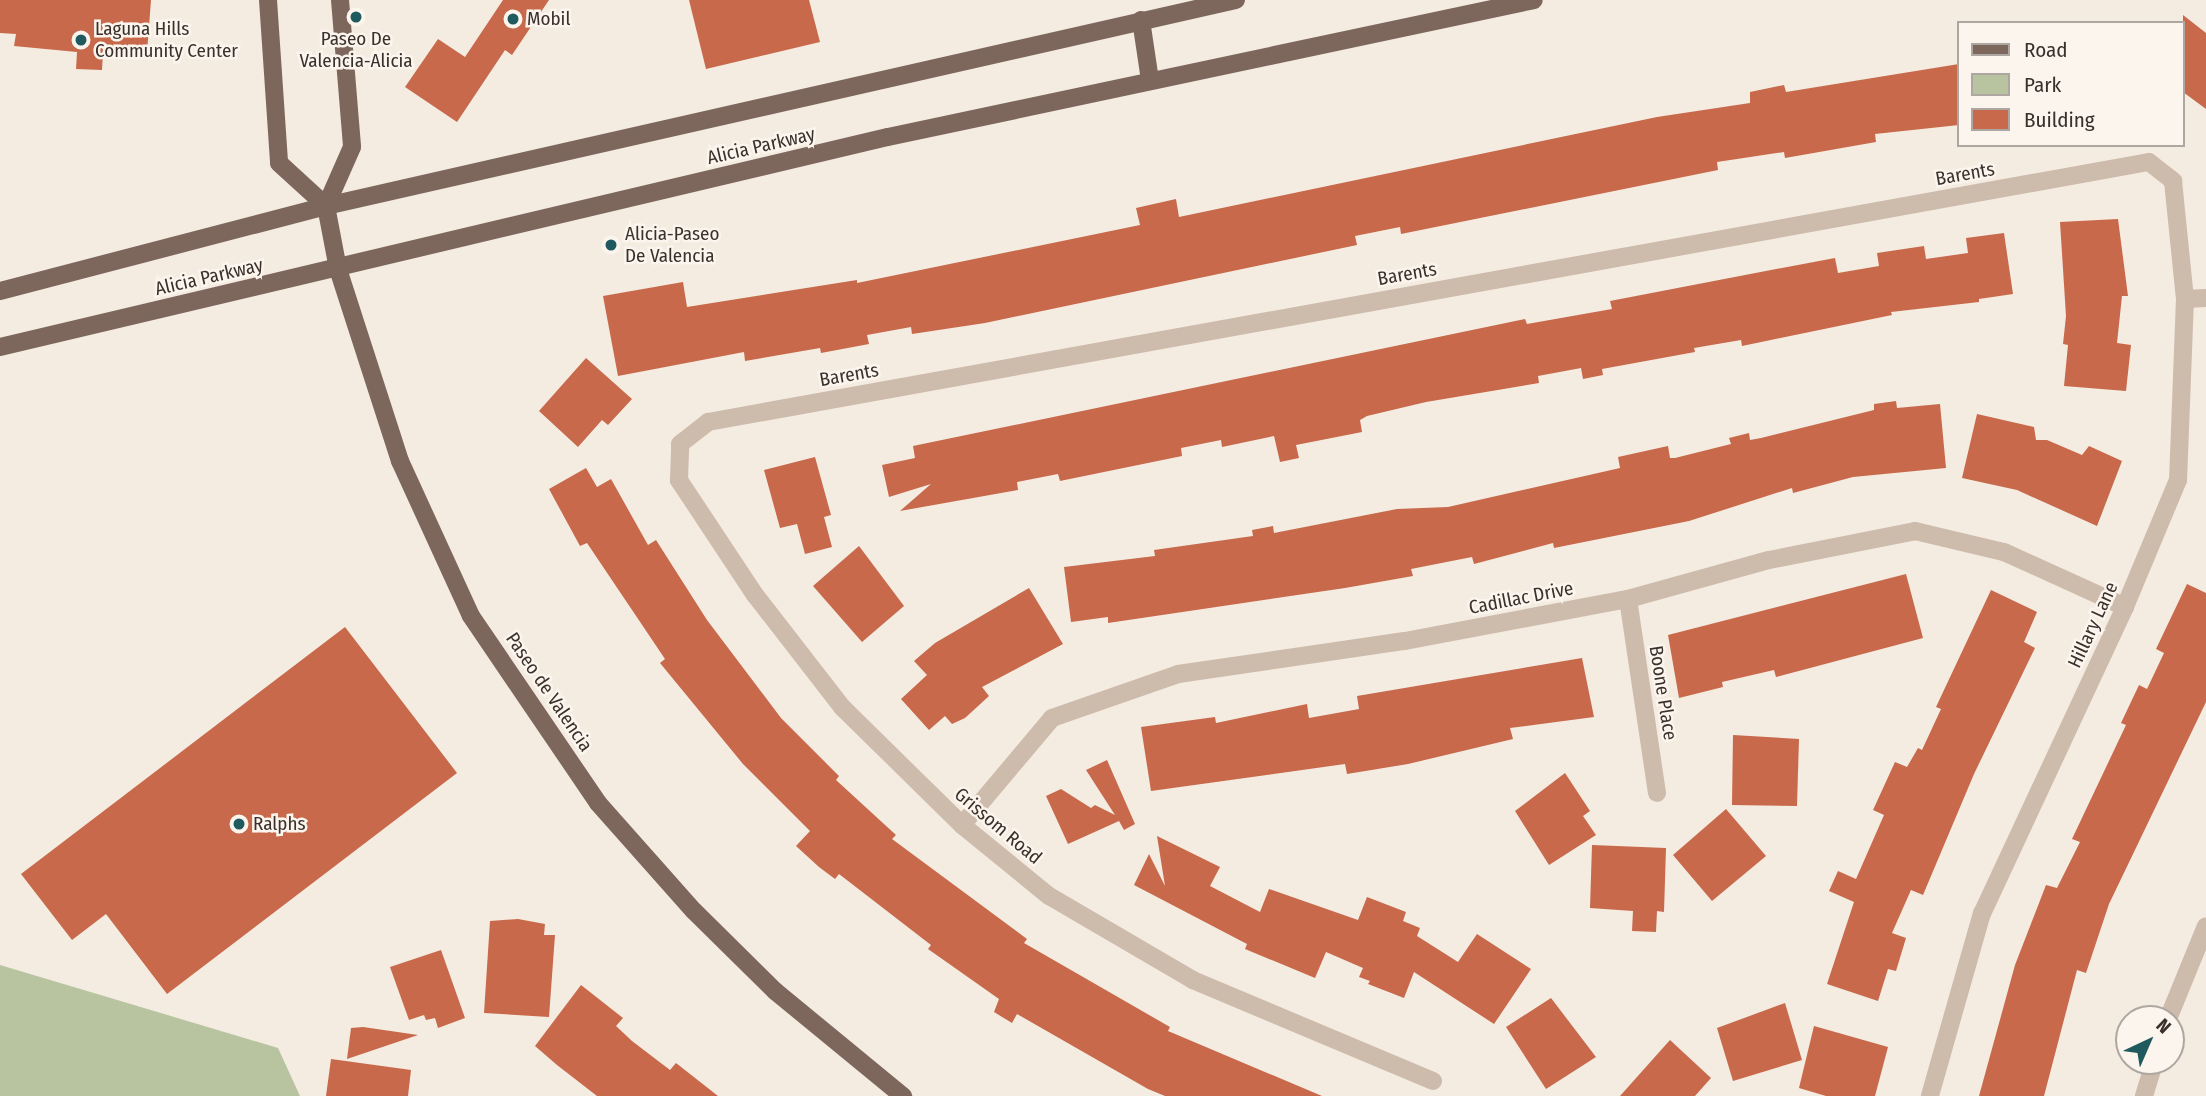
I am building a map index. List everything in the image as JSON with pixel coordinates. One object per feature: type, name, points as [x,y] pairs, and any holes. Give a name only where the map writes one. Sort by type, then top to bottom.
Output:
[{"type":"main road","points":[[268,0],[279,163],[326,206],[352,147],[340,0]]},
{"type":"main road","name":"Alicia Parkway","points":[[0,291],[326,206],[1236,0]]},
{"type":"main road","name":"Alicia Parkway","points":[[0,347],[888,137],[1534,0]]},
{"type":"main road","points":[[1141,20],[1150,80]]},
{"type":"main road","name":"Paseo de Valencia","points":[[326,206],[338,269],[400,461],[471,616],[598,803],[694,911],[775,991],[903,1096]]},
{"type":"street","name":"Hillary Lane","points":[[1930,1096],[1982,913],[2125,607],[2178,480],[2185,299],[2173,181],[2149,162]]},
{"type":"street","name":"Barents","points":[[680,444],[708,422],[2149,162]]},
{"type":"street","points":[[2185,299],[2206,299]]},
{"type":"street","name":"Grissom Road","points":[[680,444],[679,480],[755,595],[842,707],[962,825],[1049,896],[1193,980],[1433,1082]]},
{"type":"street","name":"Cadillac Drive","points":[[962,825],[1052,718],[1178,674],[1405,641],[1628,599],[1769,560],[1915,531],[2004,552],[2125,607]]},
{"type":"street","name":"Boone Place","points":[[1628,599],[1657,793]]},
{"type":"street","points":[[2174,1005],[2206,926]]},
{"type":"street","points":[[2144,1096],[2151,1075]]},
{"type":"green space","points":[[0,965],[278,1048],[300,1096],[0,1096]]},
{"type":"building","name":"Laguna Hills Community Center","points":[[0,0],[151,0],[147,53],[103,52],[102,70],[76,69],[77,52],[14,46],[16,34],[0,33]]},
{"type":"building","points":[[503,0],[549,0],[512,55],[505,50],[457,122],[405,87],[438,39],[465,57]]},
{"type":"building","points":[[689,0],[809,0],[820,42],[706,69]]},
{"type":"building","points":[[2183,15],[2206,33],[2206,109],[2185,93]]},
{"type":"building","points":[[1958,64],[1958,125],[1875,134],[1876,142],[1785,158],[1784,152],[1717,162],[1718,170],[1401,234],[1400,227],[1355,236],[1357,245],[985,323],[912,334],[911,327],[867,335],[869,344],[821,353],[820,348],[745,361],[744,352],[618,376],[603,296],[683,282],[687,307],[857,280],[857,283],[1140,225],[1136,208],[1176,199],[1179,217],[1657,117],[1750,103],[1750,92],[1784,85],[1786,92]]},
{"type":"building","points":[[2118,219],[2128,296],[2122,296],[2117,343],[2131,345],[2126,391],[2064,386],[2068,345],[2063,344],[2066,316],[2060,222]]},
{"type":"building","points":[[2004,233],[2013,294],[1979,299],[1979,302],[1891,312],[1892,315],[1742,346],[1741,340],[1694,348],[1695,352],[1602,369],[1603,375],[1583,379],[1581,368],[1538,376],[1539,383],[1426,402],[1367,416],[1360,420],[1362,432],[1296,445],[1299,458],[1280,462],[1274,436],[1222,447],[1221,440],[1181,448],[1182,456],[1060,481],[1058,474],[1017,482],[1018,490],[900,511],[931,484],[889,497],[882,465],[915,458],[913,446],[1525,319],[1527,324],[1612,309],[1610,301],[1835,258],[1838,273],[1879,266],[1877,253],[1924,246],[1926,259],[1968,253],[1966,238]]},
{"type":"building","points":[[586,358],[632,399],[608,425],[602,420],[578,447],[539,411]]},
{"type":"building","points":[[1896,401],[1897,408],[1940,404],[1946,468],[1853,477],[1793,493],[1792,488],[1689,521],[1554,548],[1553,543],[1474,564],[1472,557],[1411,569],[1413,576],[1345,588],[1108,623],[1108,617],[1071,622],[1064,567],[1155,556],[1154,550],[1253,536],[1252,530],[1273,526],[1274,533],[1397,509],[1448,507],[1620,468],[1618,457],[1668,446],[1670,458],[1675,458],[1731,444],[1729,438],[1749,433],[1750,440],[1761,438],[1874,410],[1874,404]]},
{"type":"building","points":[[1977,414],[2034,427],[2036,440],[2047,440],[2082,455],[2089,446],[2122,461],[2097,526],[2017,490],[1962,478]]},
{"type":"building","points":[[815,457],[831,515],[824,517],[832,547],[805,554],[797,524],[780,528],[764,470]]},
{"type":"building","points":[[586,468],[597,487],[611,479],[648,545],[656,540],[707,620],[781,718],[839,776],[836,780],[896,835],[892,839],[1027,939],[1024,943],[1170,1027],[1168,1031],[1322,1096],[1165,1096],[1148,1089],[1017,1014],[1012,1023],[994,1012],[999,999],[928,949],[931,945],[839,874],[835,879],[819,867],[796,846],[810,831],[743,764],[660,663],[665,659],[587,543],[580,546],[549,489]]},
{"type":"building","points":[[859,546],[904,606],[862,642],[813,586]]},
{"type":"building","points":[[1906,574],[1923,638],[1776,677],[1774,670],[1722,682],[1723,687],[1679,698],[1668,635]]},
{"type":"building","points":[[2187,584],[2206,593],[2206,702],[2109,904],[2086,973],[2077,970],[2044,1096],[1979,1096],[2015,965],[2046,885],[2057,888],[2080,842],[2072,839],[2126,725],[2121,723],[2139,685],[2147,689],[2164,653],[2156,649]]},
{"type":"building","points":[[1029,588],[1063,644],[982,687],[989,696],[965,718],[952,724],[945,716],[929,730],[901,699],[927,675],[914,661],[935,643]]},
{"type":"building","points":[[1991,590],[2037,612],[2024,642],[2035,648],[1974,774],[1923,895],[1911,890],[1892,933],[1906,938],[1896,971],[1888,969],[1878,1001],[1827,984],[1854,902],[1829,891],[1838,871],[1856,879],[1884,815],[1873,810],[1895,762],[1907,767],[1918,748],[1922,750],[1941,709],[1936,707]]},
{"type":"building","name":"Ralphs","points":[[345,627],[457,773],[167,994],[106,914],[72,940],[21,874]]},
{"type":"building","points":[[1582,658],[1594,717],[1510,728],[1513,739],[1408,764],[1347,774],[1345,764],[1151,791],[1141,727],[1215,717],[1216,723],[1307,704],[1309,718],[1359,709],[1357,696]]},
{"type":"building","points":[[1733,735],[1799,739],[1797,806],[1732,805]]},
{"type":"building","points":[[1107,760],[1135,824],[1124,830],[1119,821],[1068,844],[1046,796],[1061,789],[1091,808],[1095,805],[1115,815],[1086,770]]},
{"type":"building","points":[[1565,773],[1590,811],[1583,816],[1596,835],[1549,865],[1515,811]]},
{"type":"building","points":[[1726,809],[1766,856],[1712,901],[1673,855]]},
{"type":"building","points":[[1157,836],[1220,867],[1210,886],[1260,912],[1269,889],[1358,920],[1367,897],[1406,912],[1403,921],[1420,928],[1417,936],[1458,962],[1477,934],[1531,969],[1494,1024],[1414,972],[1404,998],[1368,984],[1370,981],[1359,977],[1363,968],[1326,952],[1315,978],[1245,949],[1247,944],[1134,885],[1149,854],[1165,886]]},
{"type":"building","points":[[1592,845],[1666,848],[1664,912],[1657,911],[1656,932],[1632,931],[1633,911],[1590,908]]},
{"type":"building","points":[[518,919],[545,924],[544,935],[555,935],[549,1017],[484,1013],[490,921]]},
{"type":"building","points":[[441,950],[465,1018],[438,1028],[435,1018],[426,1020],[424,1015],[409,1020],[390,967]]},
{"type":"building","points":[[581,985],[623,1018],[616,1026],[632,1041],[670,1070],[676,1063],[718,1096],[597,1096],[557,1065],[535,1046]]},
{"type":"building","points":[[1551,998],[1596,1057],[1546,1089],[1506,1027]]},
{"type":"building","points":[[1785,1003],[1802,1060],[1733,1081],[1717,1028]]},
{"type":"building","points":[[1814,1026],[1888,1047],[1875,1096],[1826,1096],[1799,1088]]},
{"type":"building","points":[[363,1027],[418,1035],[347,1059],[351,1028]]},
{"type":"building","points":[[1670,1040],[1711,1078],[1695,1096],[1620,1096]]},
{"type":"building","points":[[331,1059],[411,1070],[408,1096],[326,1096]]},
{"type":"place","name":"Paseo De Valencia-Alicia","points":[[356,17]]},
{"type":"place","name":"Mobil","points":[[513,19]]},
{"type":"place","name":"Laguna Hills Community Center","points":[[81,40]]},
{"type":"place","name":"Alicia-Paseo De Valencia","points":[[611,245]]},
{"type":"place","name":"Ralphs","points":[[239,824]]}]
